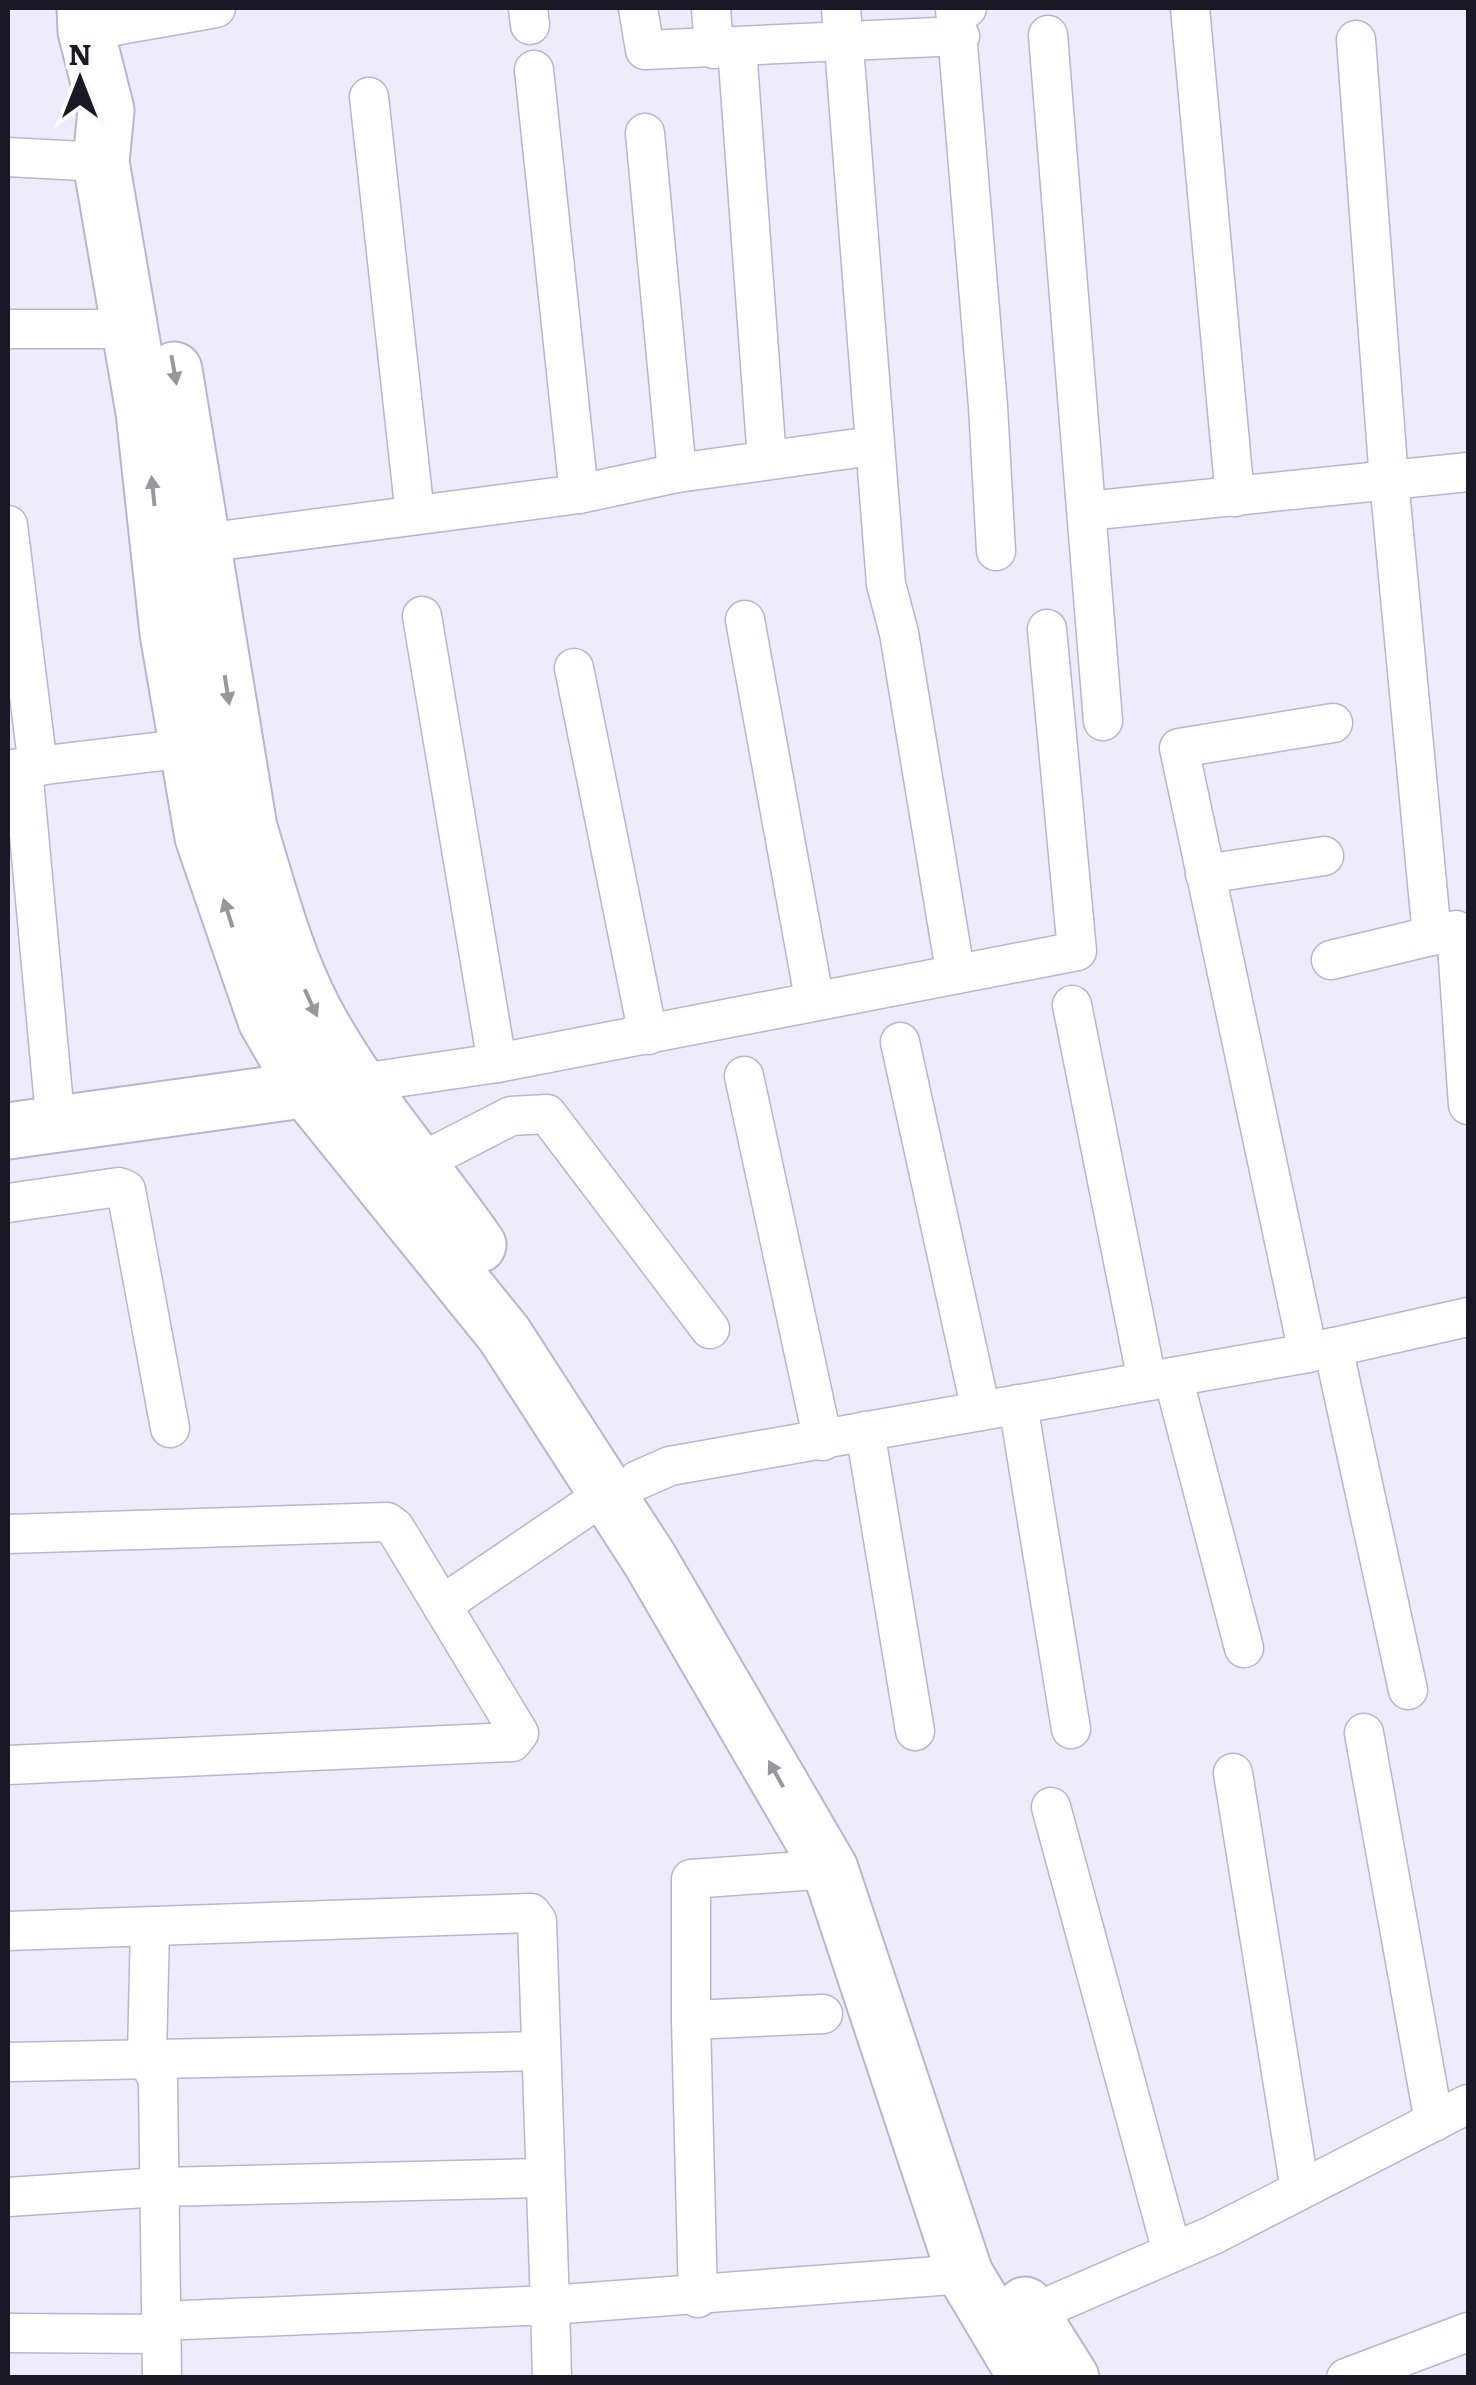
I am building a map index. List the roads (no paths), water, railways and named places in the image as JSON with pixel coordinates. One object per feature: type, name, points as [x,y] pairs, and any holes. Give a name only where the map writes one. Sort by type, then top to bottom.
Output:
[{"type":"street","points":[[216,8],[86,19],[144,412],[250,828],[314,1010],[360,1083],[403,1172],[504,1334],[739,1638],[818,1777],[856,1856],[904,1988],[952,2144],[1000,2259],[1027,2378]]},
{"type":"street","points":[[638,8],[645,50],[726,49],[842,25],[959,15],[996,551]]},
{"type":"street","points":[[711,8],[726,49],[767,460]]},
{"type":"street","points":[[1190,8],[1235,497]]},
{"type":"street","points":[[842,25],[872,446],[886,584],[899,633],[955,971]]},
{"type":"street","points":[[1048,35],[1103,721]]},
{"type":"street","points":[[1356,40],[1388,480],[1452,932],[1468,1105]]},
{"type":"street","points":[[534,70],[580,494]]},
{"type":"street","points":[[369,97],[415,515]]},
{"type":"street","points":[[645,134],[677,473]]},
{"type":"street","points":[[8,157],[104,136],[138,154],[181,546],[188,748],[203,836],[266,1020],[305,1088],[403,1172]]},
{"type":"street","points":[[8,329],[129,329]]},
{"type":"street","points":[[181,546],[580,494],[677,473],[872,446]]},
{"type":"street","points":[[1086,512],[1468,472]]},
{"type":"street","points":[[8,525],[23,768],[32,1129],[497,1063],[955,971],[1071,954],[1080,948],[1047,629]]},
{"type":"street","points":[[422,616],[497,1063]]},
{"type":"street","points":[[745,620],[814,998]]},
{"type":"street","points":[[574,668],[648,1034]]},
{"type":"street","points":[[1333,723],[1179,748],[1320,1350],[1408,1690]]},
{"type":"street","points":[[23,768],[188,748]]},
{"type":"street","points":[[1206,874],[1324,856]]},
{"type":"street","points":[[1332,960],[1452,932]]},
{"type":"street","points":[[1072,1004],[1160,1379],[1244,1648]]},
{"type":"street","points":[[900,1042],[981,1411]]},
{"type":"street","points":[[744,1076],[822,1441]]},
{"type":"street","points":[[403,1172],[511,1116],[547,1114],[710,1329]]},
{"type":"street","points":[[8,1204],[119,1186],[126,1190],[170,1428]]},
{"type":"street","points":[[442,1605],[622,1487],[670,1466],[1320,1350],[1468,1317]]},
{"type":"street","points":[[1018,1404],[1071,1730]]},
{"type":"street","points":[[865,1431],[915,1731]]},
{"type":"street","points":[[622,1487],[724,1683],[830,1869],[965,2274],[1071,2378]]},
{"type":"street","points":[[8,1534],[387,1522],[395,1528],[519,1732],[512,1742],[8,1765]]},
{"type":"street","points":[[1364,1733],[1434,2122]]},
{"type":"street","points":[[1233,1773],[1300,2190]]},
{"type":"street","points":[[1051,1807],[1172,2252]]},
{"type":"street","points":[[698,2298],[690,2020],[691,1880],[830,1869]]},
{"type":"street","points":[[8,1931],[531,1913],[537,1921],[552,2378]]},
{"type":"street","points":[[150,1927],[147,2056],[158,2081],[162,2378]]},
{"type":"street","points":[[690,2020],[822,2014]]},
{"type":"street","points":[[8,2062],[147,2056],[541,2051]]},
{"type":"street","points":[[1014,2322],[1172,2252],[1468,2104]]},
{"type":"street","points":[[8,2197],[160,2187],[546,2178]]},
{"type":"street","points":[[8,2332],[698,2298],[965,2274]]},
{"type":"street","points":[[1346,2378],[1468,2332]]}]
